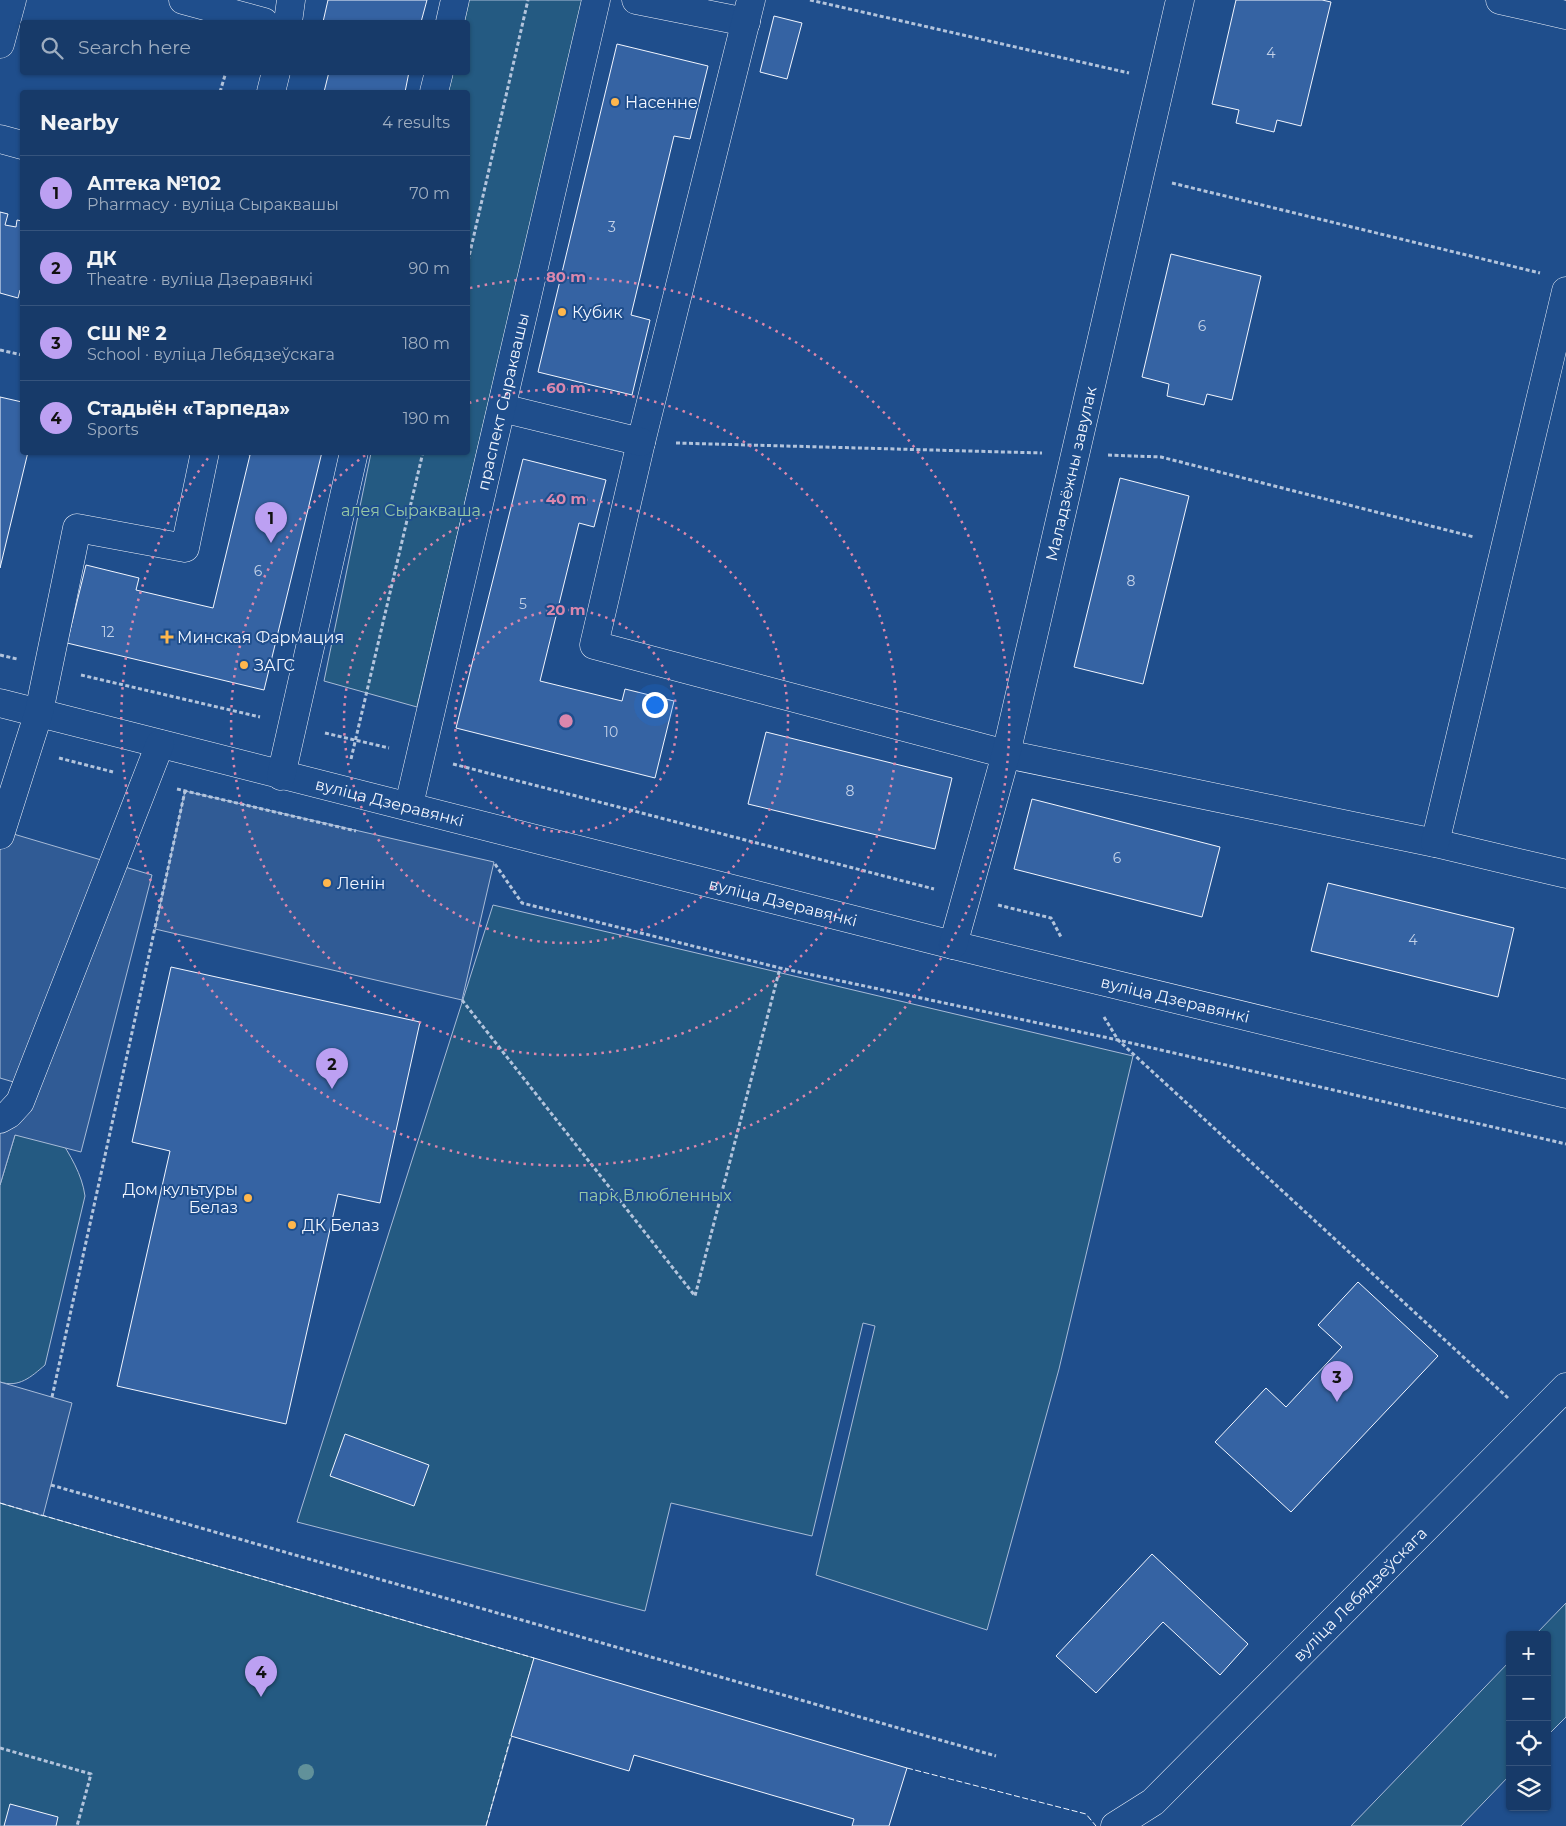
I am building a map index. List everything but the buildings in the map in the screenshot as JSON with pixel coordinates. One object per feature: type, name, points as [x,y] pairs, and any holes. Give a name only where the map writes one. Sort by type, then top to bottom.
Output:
[{"type":"street","points":[[0,44],[12,0]]},
{"type":"street","points":[[183,0],[257,20]]},
{"type":"street","points":[[288,20],[291,0]]},
{"type":"street","points":[[450,20],[455,0]]},
{"type":"street","name":"праспект Сыраквашы","points":[[409,805],[596,0]]},
{"type":"street","points":[[636,0],[748,11],[641,442],[594,645],[1006,754],[1436,843],[1566,874]]},
{"type":"street","name":"Маладзёжны завулак","points":[[954,945],[1006,754],[1180,0]]},
{"type":"street","points":[[1500,0],[1566,15]]},
{"type":"street","points":[[272,90],[275,75]]},
{"type":"street","points":[[434,90],[438,75]]},
{"type":"street","points":[[0,139],[20,144]]},
{"type":"street","points":[[1436,843],[1556,283]]},
{"type":"street","points":[[502,408],[641,442]]},
{"type":"street","points":[[0,835],[39,712],[77,528],[185,548],[204,455]]},
{"type":"street","points":[[281,776],[353,455]]},
{"type":"street","name":"вуліца Дзеравянкі","points":[[0,703],[281,776],[409,805],[954,945],[1566,1094]]},
{"type":"street","points":[[0,1119],[9,1114],[20,1102],[27,1086],[160,744]]},
{"type":"street","name":"вуліца Лебядзеўскага","points":[[1115,1826],[1153,1802],[1566,1387]]},
{"type":"path","points":[[470,252],[528,0]]},
{"type":"path","points":[[810,0],[1161,80]]},
{"type":"path","points":[[221,90],[225,75]]},
{"type":"path","points":[[1140,175],[1556,283]]},
{"type":"path","points":[[0,350],[20,355]]},
{"type":"path","points":[[336,826],[422,455]]},
{"type":"path","points":[[0,655],[48,667],[295,715],[356,740],[421,755],[967,898]]},
{"type":"path","points":[[28,750],[185,791],[364,832]]},
{"type":"path","points":[[52,1397],[185,791]]},
{"type":"path","points":[[494,862],[522,902],[780,968],[1118,1040],[1566,1144]]},
{"type":"path","points":[[462,1000],[695,1296],[780,968]]},
{"type":"path","points":[[1118,1040],[1533,1420]]},
{"type":"path","points":[[51,1485],[996,1756]]},
{"type":"path","points":[[0,1748],[91,1774],[77,1826]]},
{"type":"green space","name":"алея Сыракваша","points":[[465,0],[583,0],[417,707],[324,681],[371,455],[470,455],[470,90],[446,90],[450,75],[470,75],[470,20],[461,20]]},
{"type":"green space","name":"парк Влюбленных","points":[[493,905],[1133,1056],[1059,1369],[987,1630],[816,1575],[875,1326],[863,1323],[812,1536],[671,1503],[645,1611],[297,1522]]},
{"type":"green space","points":[[15,1135],[58,1136],[78,1172],[85,1196],[45,1365],[35,1374],[13,1384],[0,1382],[0,1185]]},
{"type":"green space","points":[[0,1503],[534,1658],[486,1826],[0,1826]]},
{"type":"green space","points":[[1566,1603],[1566,1717],[1551,1732],[1551,1631],[1539,1631]]},
{"type":"green space","points":[[1506,1665],[1506,1779],[1461,1826],[1351,1826]]},
{"type":"shaded area","points":[[185,791],[494,862],[462,1000],[155,929]]},
{"type":"shaded area","points":[[0,830],[152,875],[81,1152],[15,1135],[0,1185],[0,1119],[27,1086],[0,1078]]},
{"type":"shaded area","points":[[0,1382],[72,1403],[43,1516],[0,1503]]},
{"type":"fence","points":[[0,1503],[534,1658]]},
{"type":"fence","points":[[486,1826],[511,1736]]},
{"type":"fence","points":[[907,1768],[1086,1814],[1096,1826]]},
{"type":"place","name":"Насенне","points":[[615,102]]},
{"type":"place","name":"Кубик","points":[[562,312]]},
{"type":"place","name":"Аптека №102","points":[[271,543]]},
{"type":"place","name":"Минская Фармация","points":[[167,637]]},
{"type":"place","name":"ЗАГС","points":[[244,665]]},
{"type":"place","name":"Ленін","points":[[327,883]]},
{"type":"place","name":"ДК","points":[[332,1089]]},
{"type":"place","name":"Дом культуры Белаз","points":[[248,1198]]},
{"type":"place","name":"ДК Белаз","points":[[292,1225]]},
{"type":"place","name":"СШ № 2","points":[[1337,1402]]},
{"type":"place","name":"Стадыён «Тарпеда»","points":[[261,1697]]}]
